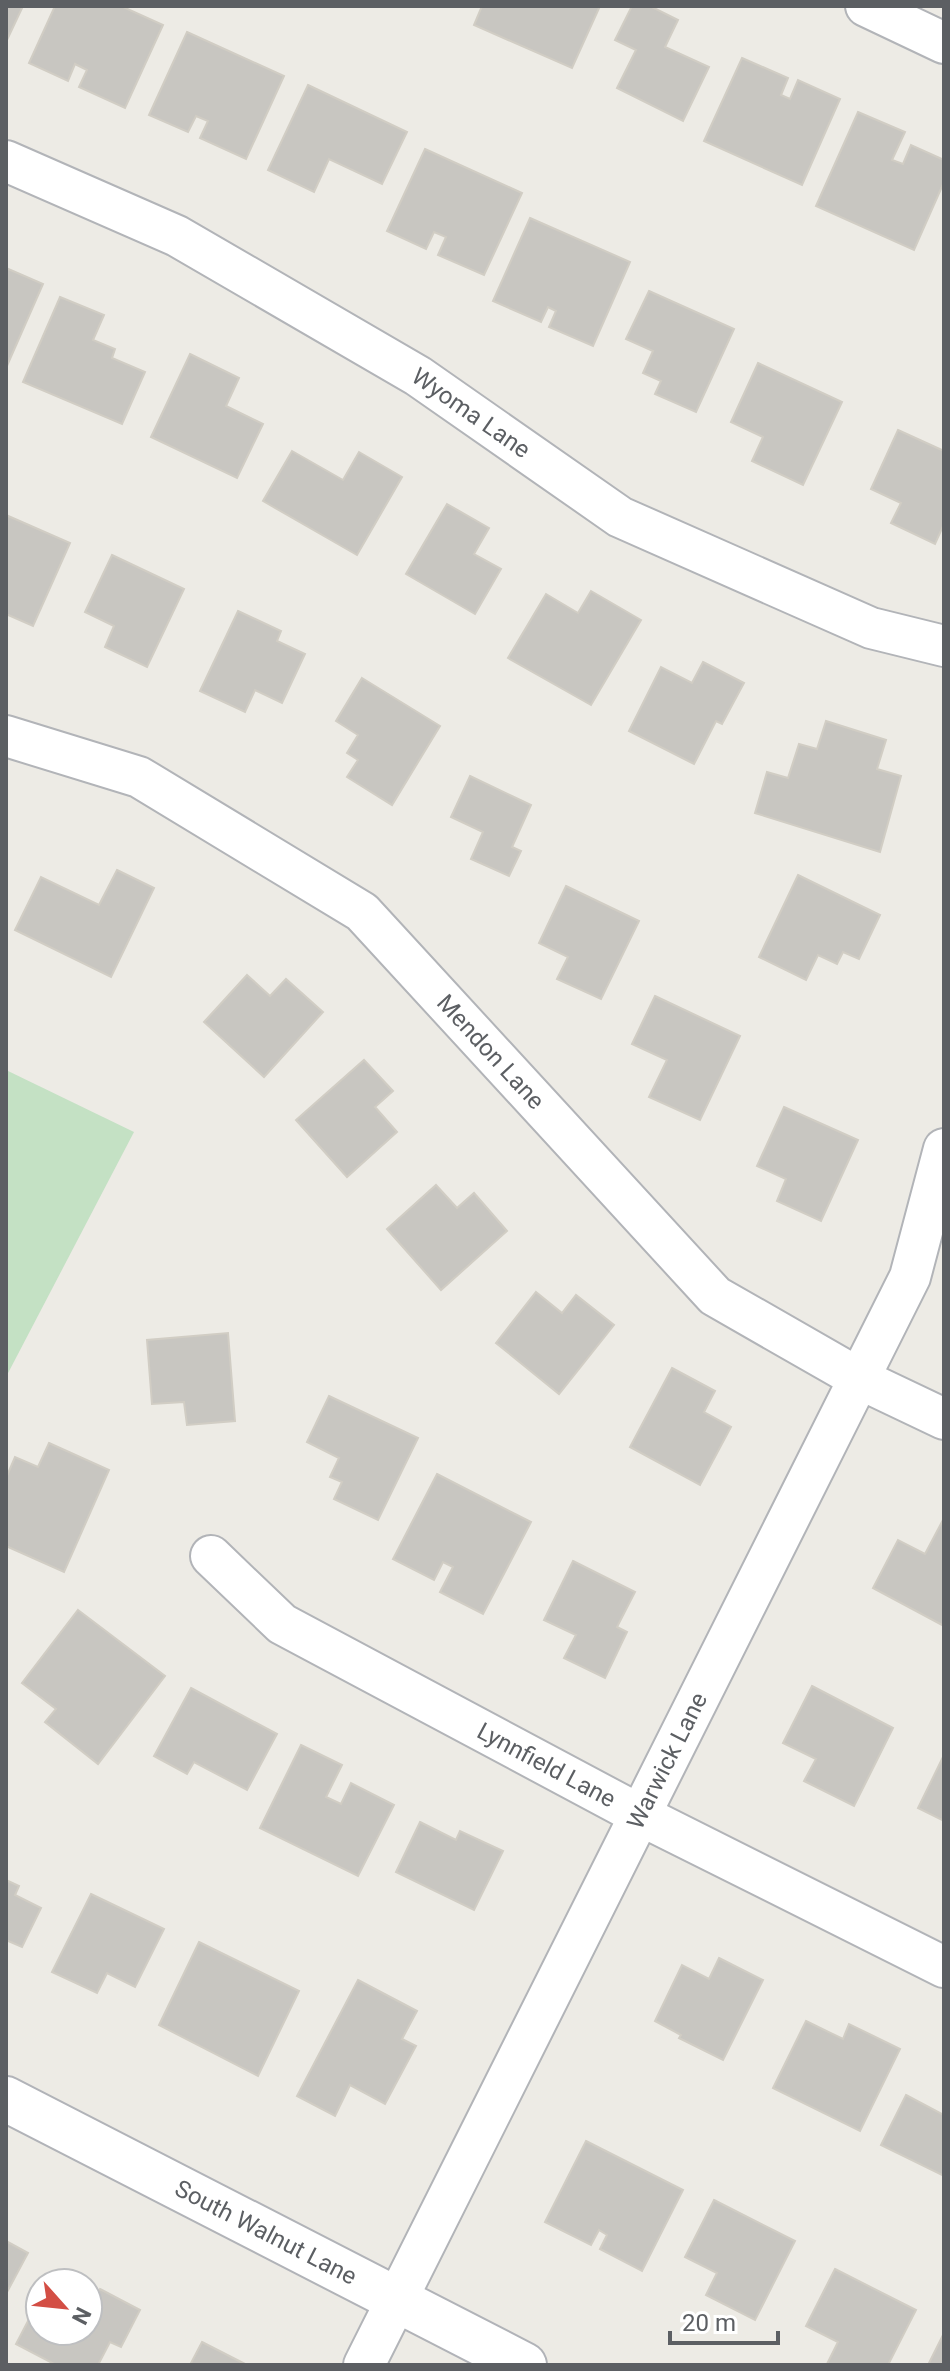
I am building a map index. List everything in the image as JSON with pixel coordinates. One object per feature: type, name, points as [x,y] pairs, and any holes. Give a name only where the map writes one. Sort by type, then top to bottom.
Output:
[{"type":"street","points":[[866,6],[944,43]]},
{"type":"street","name":"Wyoma Lane","points":[[6,161],[177,236],[391,360],[620,517],[871,628],[944,646]]},
{"type":"street","name":"Mendon Lane","points":[[6,736],[139,777],[362,912],[715,1296],[860,1379],[944,1419]]},
{"type":"street","name":"Warwick Lane","points":[[364,2365],[910,1277],[944,1149]]},
{"type":"street","name":"Lynnfield Lane","points":[[211,1556],[282,1624],[638,1814],[944,1967]]},
{"type":"street","name":"South Walnut Lane","points":[[6,2099],[524,2365]]},
{"type":"green space","points":[[6,1070],[134,1132],[6,1377]]},
{"type":"building","points":[[6,6],[23,6],[7,40],[6,39]]},
{"type":"building","points":[[55,6],[121,6],[163,25],[125,108],[79,87],[87,70],[75,64],[68,81],[29,63]]},
{"type":"building","points":[[482,6],[600,6],[572,68],[474,25]]},
{"type":"building","points":[[632,6],[650,6],[678,20],[665,47],[709,67],[683,121],[617,88],[636,50],[615,40]]},
{"type":"building","points":[[187,32],[284,76],[246,159],[200,138],[208,121],[196,116],[188,132],[149,115]]},
{"type":"building","points":[[742,58],[788,78],[781,95],[790,99],[798,80],[840,99],[802,185],[704,141]]},
{"type":"building","points":[[308,85],[407,132],[382,184],[329,159],[314,192],[268,170]]},
{"type":"building","points":[[858,112],[905,132],[892,160],[903,164],[911,145],[944,160],[944,182],[914,250],[816,206]]},
{"type":"building","points":[[425,149],[522,193],[484,275],[438,255],[446,237],[434,232],[426,249],[387,231]]},
{"type":"building","points":[[530,218],[630,262],[593,346],[549,327],[556,311],[548,307],[541,322],[493,301]]},
{"type":"building","points":[[6,268],[43,284],[6,368]]},
{"type":"building","points":[[649,291],[734,329],[696,412],[655,394],[661,381],[643,373],[653,351],[626,339]]},
{"type":"building","points":[[60,297],[104,315],[93,340],[115,349],[112,358],[145,372],[122,424],[23,382]]},
{"type":"building","points":[[190,354],[239,378],[226,406],[263,424],[237,478],[151,437]]},
{"type":"building","points":[[758,363],[842,402],[803,485],[752,461],[763,437],[731,422]]},
{"type":"building","points":[[898,430],[944,451],[944,524],[935,544],[891,523],[901,503],[871,489]]},
{"type":"building","points":[[292,451],[343,480],[359,452],[402,477],[357,555],[263,501]]},
{"type":"building","points":[[447,504],[489,528],[474,554],[501,569],[475,614],[406,574]]},
{"type":"building","points":[[6,515],[70,543],[33,626],[6,614]]},
{"type":"building","points":[[112,555],[184,589],[147,667],[105,647],[114,626],[85,612]]},
{"type":"building","points":[[591,591],[641,620],[591,705],[508,658],[546,594],[578,613]]},
{"type":"building","points":[[238,611],[281,631],[277,641],[305,654],[282,703],[255,690],[245,712],[200,691]]},
{"type":"building","points":[[703,662],[744,683],[722,724],[716,721],[694,764],[629,731],[661,667],[692,683]]},
{"type":"building","points":[[362,678],[440,726],[392,805],[347,777],[358,760],[347,753],[358,735],[336,721]]},
{"type":"building","points":[[826,721],[886,740],[877,769],[901,776],[880,852],[755,813],[767,772],[788,778],[799,744],[817,749]]},
{"type":"building","points":[[470,776],[531,805],[512,847],[521,851],[509,876],[471,859],[483,832],[451,817]]},
{"type":"building","points":[[117,870],[154,888],[111,977],[15,930],[41,877],[99,905]]},
{"type":"building","points":[[798,875],[880,915],[859,959],[843,952],[837,964],[818,955],[806,980],[759,957]]},
{"type":"building","points":[[566,886],[639,921],[601,999],[557,979],[568,957],[539,943]]},
{"type":"building","points":[[247,975],[270,996],[286,979],[323,1012],[264,1077],[204,1022]]},
{"type":"building","points":[[655,996],[740,1036],[700,1120],[649,1097],[667,1060],[632,1044]]},
{"type":"building","points":[[364,1060],[393,1091],[375,1107],[397,1132],[347,1177],[296,1120]]},
{"type":"building","points":[[784,1107],[858,1140],[821,1221],[777,1201],[786,1179],[757,1166]]},
{"type":"building","points":[[436,1185],[457,1208],[474,1193],[507,1231],[441,1290],[387,1229]]},
{"type":"building","points":[[536,1292],[562,1313],[576,1295],[614,1325],[559,1394],[496,1343]]},
{"type":"building","points":[[228,1333],[235,1421],[187,1425],[184,1402],[152,1404],[147,1340]]},
{"type":"building","points":[[672,1368],[715,1391],[704,1412],[731,1427],[700,1485],[630,1447]]},
{"type":"building","points":[[329,1396],[418,1438],[378,1520],[334,1499],[342,1482],[330,1477],[339,1458],[307,1442]]},
{"type":"building","points":[[49,1443],[109,1470],[64,1572],[6,1546],[6,1478],[15,1457],[38,1467]]},
{"type":"building","points":[[437,1474],[531,1522],[483,1614],[440,1592],[453,1567],[443,1562],[434,1580],[393,1559]]},
{"type":"building","points":[[944,1518],[944,1626],[873,1588],[898,1540],[925,1554]]},
{"type":"building","points":[[573,1561],[635,1592],[617,1627],[627,1632],[605,1678],[564,1658],[576,1635],[544,1620]]},
{"type":"building","points":[[78,1610],[165,1676],[98,1764],[45,1722],[56,1709],[22,1683]]},
{"type":"building","points":[[812,1686],[893,1728],[854,1806],[804,1781],[816,1759],[783,1743]]},
{"type":"building","points":[[191,1688],[277,1734],[247,1790],[194,1762],[187,1774],[154,1756]]},
{"type":"building","points":[[301,1745],[342,1765],[326,1797],[341,1804],[351,1783],[394,1805],[358,1876],[260,1828]]},
{"type":"building","points":[[944,1755],[944,1821],[918,1808]]},
{"type":"building","points":[[420,1822],[456,1840],[460,1831],[503,1851],[474,1910],[396,1872]]},
{"type":"building","points":[[6,1880],[19,1886],[15,1895],[41,1908],[22,1947],[6,1940]]},
{"type":"building","points":[[91,1894],[164,1929],[135,1987],[107,1973],[97,1993],[52,1972]]},
{"type":"building","points":[[199,1942],[299,1991],[258,2076],[159,2025]]},
{"type":"building","points":[[719,1958],[763,1980],[723,2060],[679,2038],[681,2035],[655,2021],[682,1965],[709,1979]]},
{"type":"building","points":[[358,1980],[417,2011],[402,2039],[416,2046],[385,2104],[350,2085],[335,2116],[297,2096]]},
{"type":"building","points":[[806,2021],[843,2039],[849,2024],[900,2049],[860,2131],[773,2088]]},
{"type":"building","points":[[906,2095],[944,2115],[944,2176],[881,2145]]},
{"type":"building","points":[[586,2141],[683,2190],[642,2271],[600,2249],[607,2235],[599,2230],[591,2245],[545,2222]]},
{"type":"building","points":[[714,2200],[795,2241],[755,2320],[706,2295],[717,2273],[685,2257]]},
{"type":"building","points":[[6,2241],[28,2253],[6,2294]]},
{"type":"building","points":[[835,2269],[916,2310],[888,2365],[827,2364],[838,2342],[806,2326]]},
{"type":"building","points":[[104,2291],[140,2310],[121,2347],[110,2342],[98,2365],[56,2365],[16,2344],[24,2329],[24,2347],[104,2347]]},
{"type":"building","points":[[944,2333],[944,2365],[928,2365]]},
{"type":"building","points":[[202,2342],[247,2365],[190,2365]]}]
